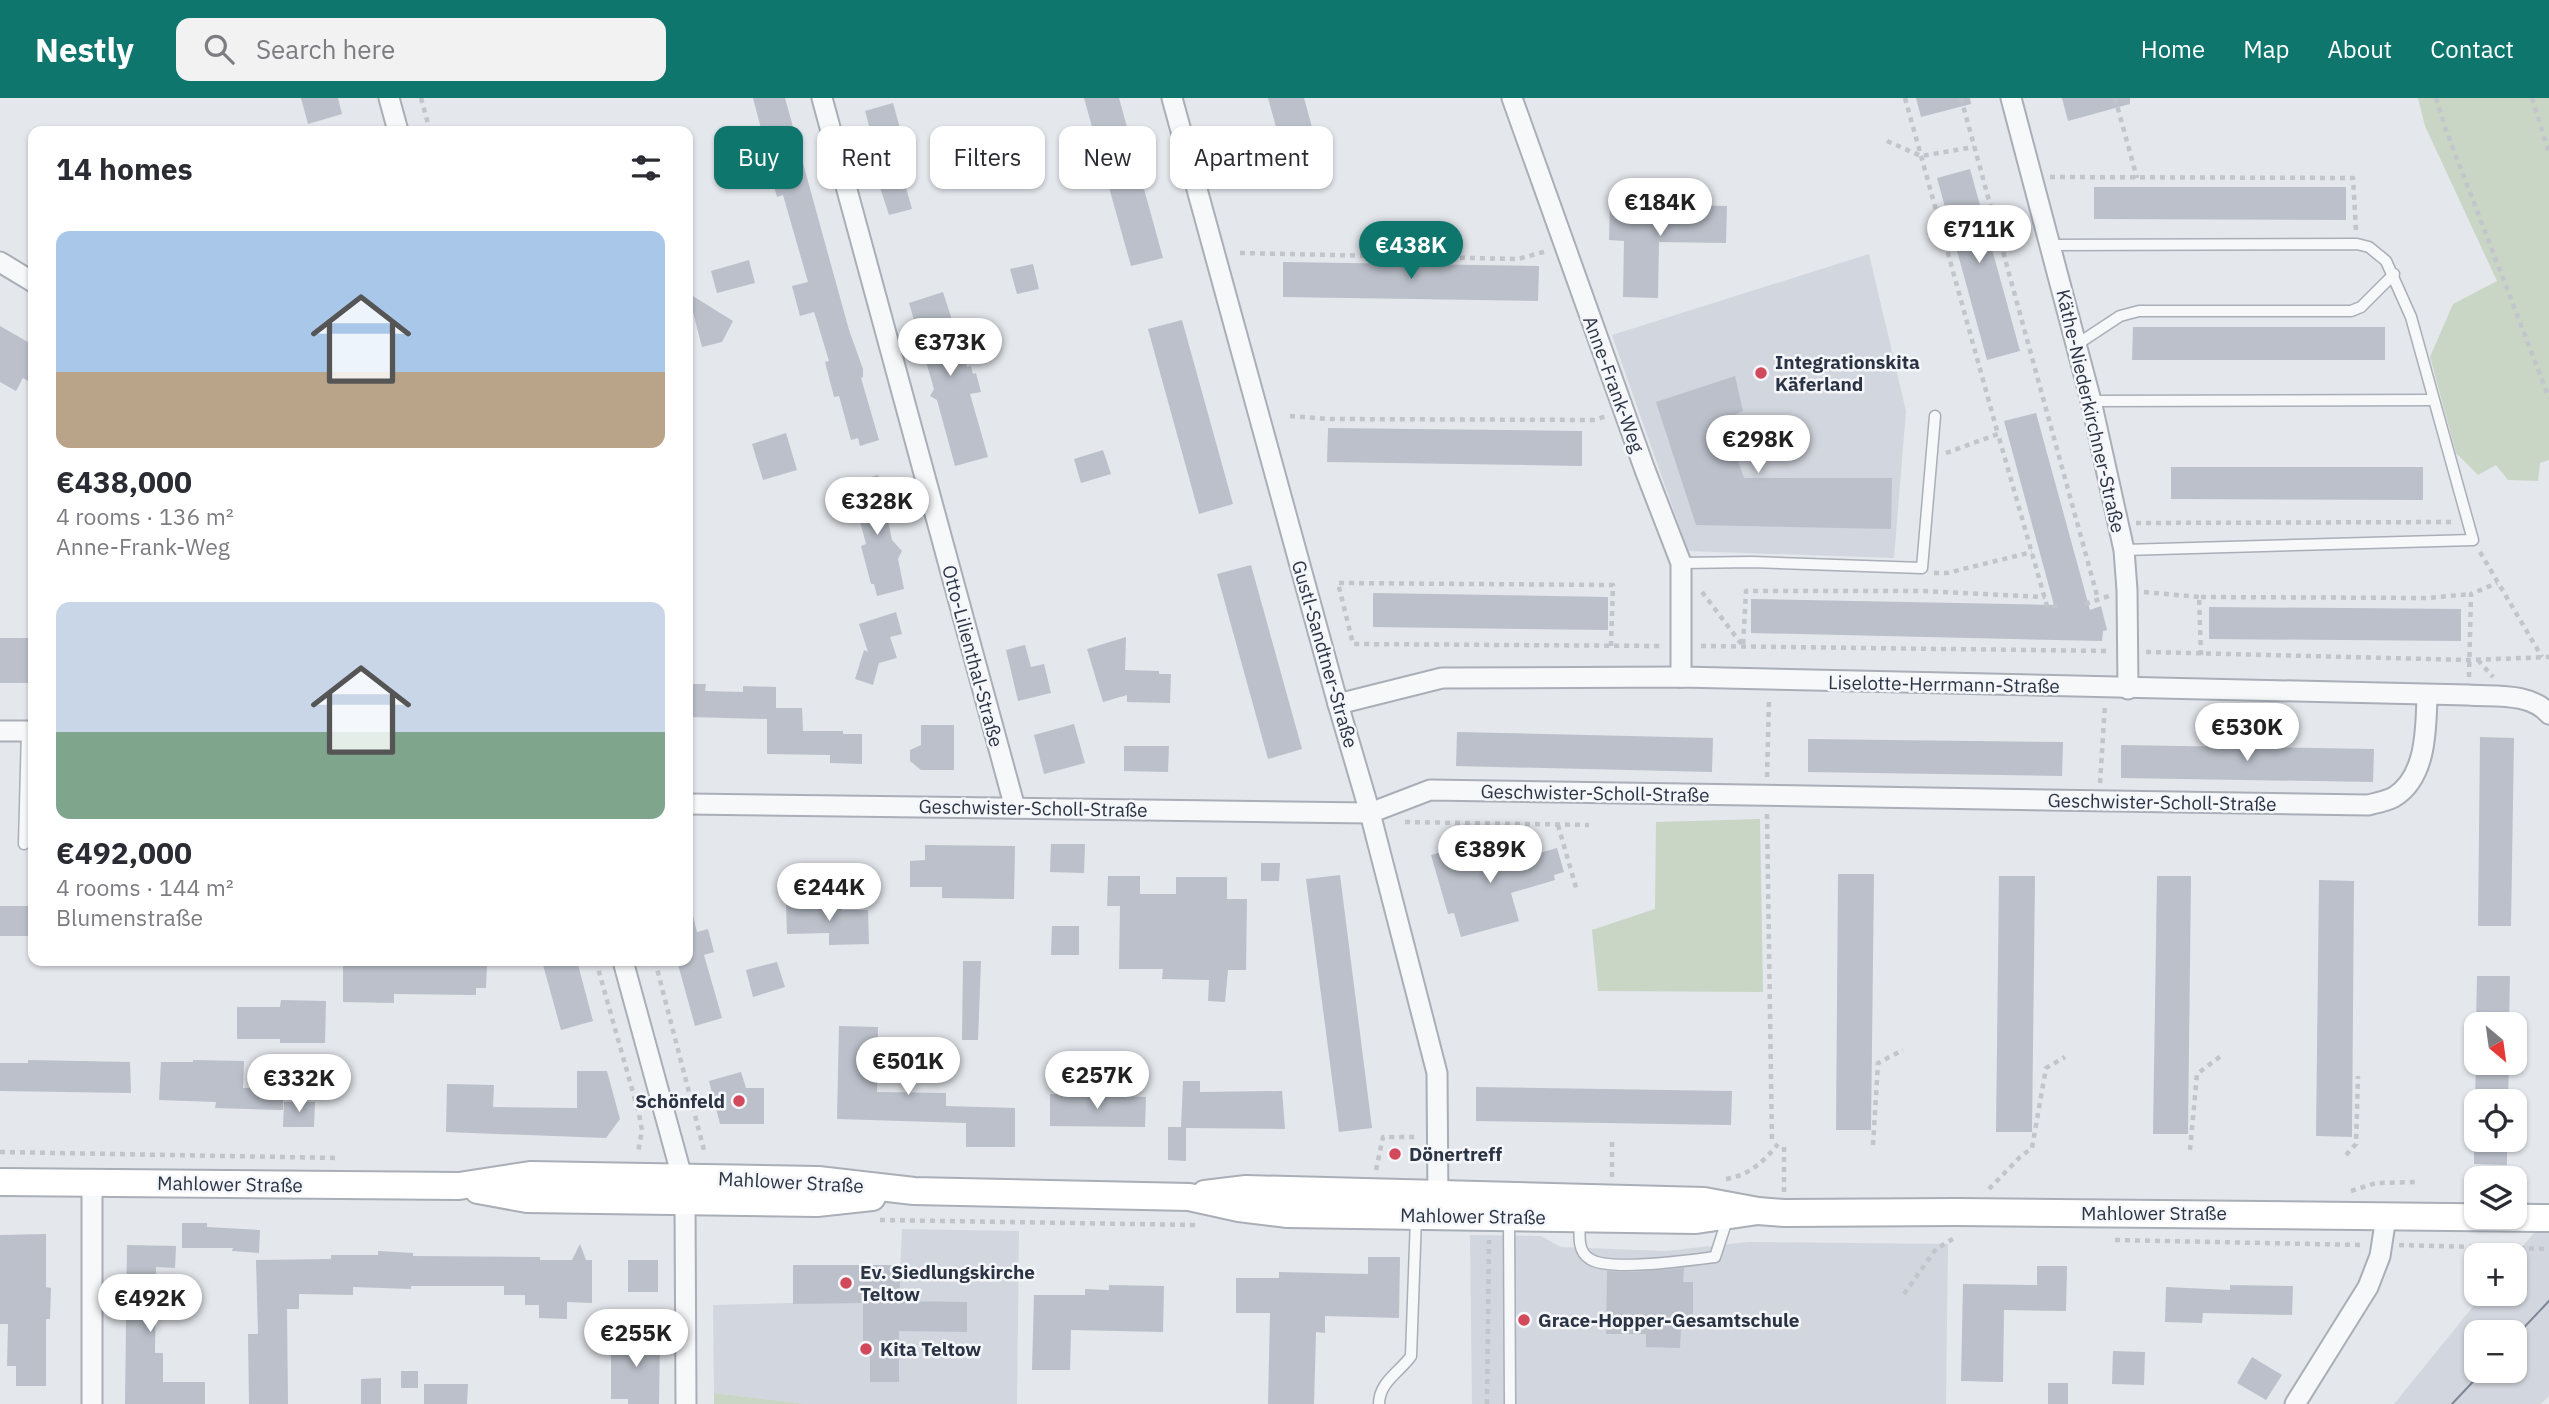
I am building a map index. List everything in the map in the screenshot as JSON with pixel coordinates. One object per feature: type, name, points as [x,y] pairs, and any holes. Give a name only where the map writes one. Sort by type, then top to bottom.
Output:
[{"type":"main road","name":"Mahlower Straße","points":[[0,1182],[459,1186],[527,1199],[683,1189],[817,1203],[914,1191],[1189,1197],[1239,1208],[1288,1214],[1427,1205],[1580,1207],[1704,1201],[1784,1213],[2331,1214],[2549,1218]]},
{"type":"main road","name":"Mahlower Straße","points":[[1427,1205],[1509,1216],[1580,1207],[1696,1220],[1758,1211]]},
{"type":"street","points":[[389,98],[397,126]]},
{"type":"street","name":"Otto-Lilienthal-Straße","points":[[822,98],[1015,808]]},
{"type":"street","name":"Gustl-Sandtner-Straße","points":[[1172,98],[1370,813],[1437,1073],[1439,1137],[1427,1205]]},
{"type":"street","name":"Anne-Frank-Weg","points":[[1512,98],[1681,564],[1681,677]]},
{"type":"street","name":"Käthe-Niederkirchner-Straße","points":[[2011,98],[2125,523],[2135,591],[2138,648],[2128,689]]},
{"type":"street","points":[[0,262],[28,279]]},
{"type":"street","name":"Liselotte-Herrmann-Straße","points":[[1338,704],[1442,678],[1681,677],[2468,695],[2538,698],[2549,703]]},
{"type":"street","name":"Geschwister-Scholl-Straße","points":[[693,804],[1370,813],[1430,790],[2368,805],[2395,797],[2411,780],[2425,740],[2427,695]]},
{"type":"street","points":[[2523,698],[2544,708],[2549,715]]},
{"type":"street","points":[[0,730],[28,731]]},
{"type":"street","points":[[624,966],[683,1189],[686,1404]]},
{"type":"street","points":[[92,1183],[92,1404]]},
{"type":"street","points":[[2295,1404],[2368,1287],[2380,1256],[2386,1217]]},
{"type":"lane","points":[[2050,245],[2357,244],[2369,247],[2380,255],[2393,274],[2411,317],[2473,540],[2130,550]]},
{"type":"lane","points":[[2076,345],[2120,316],[2139,311],[2351,311],[2361,307],[2393,274]]},
{"type":"lane","points":[[2091,401],[2433,400]]},
{"type":"lane","points":[[1681,564],[1752,562],[1922,568],[1935,416]]},
{"type":"lane","points":[[24,844],[28,769]]},
{"type":"lane","points":[[1379,1404],[1379,1395],[1387,1382],[1404,1367],[1411,1356],[1427,1205]]},
{"type":"lane","points":[[1580,1207],[1580,1247],[1590,1259],[1607,1263],[1666,1264],[1715,1257],[1728,1216]]},
{"type":"lane","points":[[1509,1216],[1510,1404]]},
{"type":"path","points":[[421,98],[429,126]]},
{"type":"path","points":[[1905,98],[2045,597],[2048,606],[2057,606]]},
{"type":"path","points":[[1961,98],[2098,599]]},
{"type":"path","points":[[2115,98],[2137,178]]},
{"type":"path","points":[[2436,98],[2549,398]]},
{"type":"path","points":[[2532,98],[2549,153]]},
{"type":"path","points":[[1887,141],[1921,156],[1974,147]]},
{"type":"path","points":[[2032,177],[2353,178],[2357,244]]},
{"type":"path","points":[[1240,253],[1518,259],[1565,247]]},
{"type":"path","points":[[1290,416],[1329,419],[1595,420],[1623,409]]},
{"type":"path","points":[[1933,458],[1998,434]]},
{"type":"path","points":[[2143,603],[2135,591],[2125,523],[2468,522]]},
{"type":"path","points":[[2473,540],[2542,657]]},
{"type":"path","points":[[1926,573],[1947,573],[2032,552]]},
{"type":"path","points":[[1681,564],[1743,646]]},
{"type":"path","points":[[1611,646],[1613,585],[1338,583],[1353,644],[1611,646],[2138,648],[2201,655],[2470,660],[2549,657]]},
{"type":"path","points":[[2135,591],[2199,597],[2427,598],[2471,594],[2497,583]]},
{"type":"path","points":[[1743,646],[1746,591],[1924,591],[2045,597]]},
{"type":"path","points":[[2468,695],[2471,594]]},
{"type":"path","points":[[2199,597],[2201,655]]},
{"type":"path","points":[[1770,680],[1767,795],[1772,1144]]},
{"type":"path","points":[[2099,801],[2106,688]]},
{"type":"path","points":[[1403,822],[1589,825]]},
{"type":"path","points":[[1558,825],[1577,891]]},
{"type":"path","points":[[597,966],[639,1114],[642,1130],[635,1164]]},
{"type":"path","points":[[656,966],[708,1165]]},
{"type":"path","points":[[1873,1145],[1878,1063],[1903,1050]]},
{"type":"path","points":[[2190,1150],[2197,1074],[2221,1056]]},
{"type":"path","points":[[1957,1212],[1984,1193],[2032,1148],[2046,1068],[2065,1057]]},
{"type":"path","points":[[2346,1155],[2356,1144],[2358,1076]]},
{"type":"path","points":[[1376,1173],[1383,1136],[1439,1137]]},
{"type":"path","points":[[1612,1140],[1612,1180]]},
{"type":"path","points":[[1784,1144],[1784,1199]]},
{"type":"path","points":[[2345,1193],[2376,1183],[2416,1182]]},
{"type":"path","points":[[877,1220],[1206,1225]]},
{"type":"path","points":[[1486,1404],[1489,1236]]},
{"type":"path","points":[[1905,1294],[1936,1249],[1957,1237],[1943,1236]]},
{"type":"path","points":[[2106,1240],[2549,1250]]},
{"type":"shaded area","name":"Integrationskita Käferland","points":[[1869,254],[1906,411],[1894,558],[1688,551],[1612,335]]},
{"type":"shaded area","points":[[2549,1216],[2549,1396],[2541,1404],[2394,1404],[2473,1306],[2527,1306],[2525,1243]]},
{"type":"shaded area","name":"Kita Teltow","points":[[902,1229],[1019,1231],[1017,1404],[807,1404],[714,1393],[713,1305],[899,1300]]},
{"type":"shaded area","points":[[1470,1235],[1541,1236],[1561,1247],[1665,1251],[1748,1242],[1948,1244],[1946,1404],[1472,1404]]},
{"type":"green space","points":[[2418,98],[2549,98],[2549,460],[2540,463],[2538,481],[2508,480],[2496,465],[2478,475],[2456,453],[2430,357],[2453,304],[2497,281],[2425,126]]},
{"type":"green space","points":[[1760,819],[1763,992],[1598,991],[1592,930],[1655,909],[1656,822]]},
{"type":"green space","points":[[714,1393],[807,1404],[714,1404]]},
{"type":"building","points":[[301,98],[338,98],[342,114],[308,124]]},
{"type":"building","points":[[753,98],[785,98],[793,126],[760,126]]},
{"type":"building","points":[[1084,98],[1119,98],[1127,126],[1092,126]]},
{"type":"building","points":[[1268,98],[1304,98],[1312,126],[1276,126]]},
{"type":"building","points":[[1916,98],[1970,98],[1971,104],[1921,117]]},
{"type":"building","points":[[2062,98],[2130,98],[2130,104],[2068,121]]},
{"type":"building","points":[[893,103],[899,126],[869,126],[865,111]]},
{"type":"building","points":[[803,163],[849,330],[863,369],[861,378],[879,440],[860,446],[858,438],[851,440],[839,396],[834,397],[825,362],[829,361],[814,312],[800,316],[792,286],[808,282],[783,195],[777,197],[775,189],[803,189]]},
{"type":"building","points":[[1970,169],[2020,351],[1987,360],[1937,178]]},
{"type":"building","points":[[2094,187],[2346,187],[2346,220],[2094,219]]},
{"type":"building","points":[[881,189],[906,189],[912,209],[889,215]]},
{"type":"building","points":[[1109,189],[1144,189],[1163,258],[1131,266]]},
{"type":"building","points":[[1610,203],[1727,206],[1726,243],[1659,242],[1658,298],[1623,297],[1624,241],[1609,240]]},
{"type":"building","points":[[749,260],[755,283],[717,293],[711,271]]},
{"type":"building","points":[[1283,262],[1539,266],[1538,301],[1283,297]]},
{"type":"building","points":[[1033,264],[1039,289],[1017,294],[1010,269]]},
{"type":"building","points":[[943,292],[967,367],[971,366],[973,374],[976,373],[981,392],[970,394],[988,457],[955,466],[937,400],[930,396],[934,389],[909,303]]},
{"type":"building","points":[[693,296],[733,321],[722,342],[702,347],[693,312]]},
{"type":"building","points":[[1182,320],[1233,504],[1199,514],[1148,329]]},
{"type":"building","points":[[0,326],[28,342],[28,381],[23,378],[16,391],[0,382]]},
{"type":"building","points":[[2133,327],[2385,327],[2385,360],[2132,360]]},
{"type":"building","points":[[1735,376],[1743,411],[1724,420],[1744,478],[1892,478],[1891,529],[1696,525],[1656,402]]},
{"type":"building","points":[[2036,413],[2090,610],[2101,606],[2107,630],[2103,631],[2102,641],[1751,633],[1751,599],[2054,605],[2004,421]]},
{"type":"building","points":[[1328,428],[1582,431],[1582,466],[1327,462]]},
{"type":"building","points":[[786,433],[797,470],[763,480],[752,444]]},
{"type":"building","points":[[1103,450],[1111,474],[1081,483],[1074,459]]},
{"type":"building","points":[[2171,467],[2423,467],[2423,500],[2171,499]]},
{"type":"building","points":[[878,475],[892,540],[902,551],[898,559],[904,589],[877,596],[861,546],[866,544],[850,483]]},
{"type":"building","points":[[1251,565],[1302,749],[1268,759],[1217,574]]},
{"type":"building","points":[[1373,593],[1608,597],[1608,630],[1373,627]]},
{"type":"building","points":[[2209,607],[2461,609],[2461,641],[2209,639]]},
{"type":"building","points":[[896,612],[902,634],[890,637],[897,658],[879,663],[873,685],[855,679],[864,650],[868,652],[859,624]]},
{"type":"building","points":[[1126,637],[1125,670],[1171,674],[1170,703],[1127,702],[1127,695],[1103,702],[1087,649]]},
{"type":"building","points":[[0,638],[28,638],[28,683],[0,683]]},
{"type":"building","points":[[1025,645],[1031,667],[1044,664],[1051,693],[1018,701],[1006,650]]},
{"type":"building","points":[[693,684],[706,684],[705,691],[743,692],[743,686],[776,687],[776,708],[802,708],[803,731],[862,734],[862,764],[830,763],[830,755],[767,754],[767,719],[693,717]]},
{"type":"building","points":[[1074,724],[1085,763],[1044,774],[1034,735]]},
{"type":"building","points":[[921,725],[954,725],[954,770],[921,770],[910,761],[910,750],[921,745]]},
{"type":"building","points":[[1457,732],[1713,738],[1712,772],[1456,766]]},
{"type":"building","points":[[2480,737],[2514,738],[2511,926],[2478,926]]},
{"type":"building","points":[[1808,739],[2063,742],[2062,776],[1808,772]]},
{"type":"building","points":[[2121,745],[2374,749],[2373,782],[2121,778]]},
{"type":"building","points":[[1124,746],[1169,746],[1168,772],[1124,771]]},
{"type":"building","points":[[1051,844],[1085,844],[1084,873],[1050,872]]},
{"type":"building","points":[[925,845],[1015,846],[1014,899],[942,898],[942,887],[910,887],[910,861],[925,860]]},
{"type":"building","points":[[1467,845],[1472,865],[1530,849],[1532,855],[1557,848],[1564,872],[1554,875],[1555,880],[1511,893],[1519,921],[1461,937],[1454,913],[1448,914],[1431,855]]},
{"type":"building","points":[[1261,863],[1280,863],[1279,881],[1261,881]]},
{"type":"building","points":[[1838,874],[1874,874],[1871,1130],[1836,1130]]},
{"type":"building","points":[[1340,875],[1372,1128],[1339,1132],[1306,879]]},
{"type":"building","points":[[1108,876],[1140,876],[1140,894],[1176,894],[1176,877],[1227,877],[1227,899],[1247,899],[1246,970],[1228,970],[1225,1002],[1208,1001],[1209,980],[1162,979],[1163,969],[1119,969],[1120,906],[1107,906]]},
{"type":"building","points":[[1999,876],[2035,876],[2032,1132],[1996,1132]]},
{"type":"building","points":[[2157,876],[2191,876],[2188,1134],[2153,1134]]},
{"type":"building","points":[[2319,880],[2354,881],[2352,1137],[2316,1136]]},
{"type":"building","points":[[842,904],[842,910],[868,910],[869,944],[829,945],[829,933],[787,934],[786,905]]},
{"type":"building","points":[[0,906],[28,906],[28,936],[0,936]]},
{"type":"building","points":[[693,916],[697,932],[708,929],[714,952],[704,955],[722,1018],[695,1026],[678,966],[693,966]]},
{"type":"building","points":[[1052,926],[1079,926],[1079,955],[1051,955]]},
{"type":"building","points":[[963,961],[981,961],[978,1040],[962,1040]]},
{"type":"building","points":[[777,962],[785,987],[753,997],[746,970]]},
{"type":"building","points":[[343,966],[487,966],[486,988],[476,988],[476,995],[394,994],[394,1003],[343,1002]]},
{"type":"building","points":[[543,966],[578,966],[593,1021],[561,1030]]},
{"type":"building","points":[[2477,976],[2510,976],[2509,1012],[2476,1012]]},
{"type":"building","points":[[281,1000],[326,1001],[325,1043],[237,1039],[237,1007],[280,1007]]},
{"type":"building","points":[[839,1026],[878,1027],[877,1092],[946,1093],[946,1106],[1015,1108],[1015,1147],[966,1147],[966,1123],[837,1119]]},
{"type":"building","points":[[28,1060],[130,1062],[131,1093],[0,1091],[0,1063],[28,1063]]},
{"type":"building","points":[[244,1061],[243,1088],[283,1088],[283,1110],[215,1108],[216,1102],[159,1100],[161,1062]]},
{"type":"building","points":[[577,1071],[607,1071],[620,1119],[606,1138],[446,1132],[447,1084],[494,1085],[493,1107],[577,1108]]},
{"type":"building","name":"Schönfeld","points":[[741,1072],[746,1088],[764,1088],[764,1124],[720,1124],[709,1081]]},
{"type":"building","points":[[2476,1075],[2509,1075],[2508,1089],[2475,1089]]},
{"type":"building","points":[[1183,1081],[1200,1081],[1200,1092],[1282,1091],[1285,1129],[1186,1128],[1186,1161],[1168,1160],[1168,1127],[1181,1127]]},
{"type":"building","points":[[1476,1087],[1732,1091],[1731,1125],[1476,1121]]},
{"type":"building","points":[[1050,1094],[1146,1097],[1145,1127],[1050,1126]]},
{"type":"building","points":[[284,1102],[315,1102],[314,1127],[283,1127]]},
{"type":"building","points":[[2474,1152],[2507,1152],[2507,1165],[2474,1164]]},
{"type":"building","points":[[182,1223],[207,1223],[207,1227],[260,1230],[259,1253],[232,1251],[233,1248],[182,1248]]},
{"type":"building","points":[[46,1234],[46,1287],[51,1288],[50,1319],[46,1319],[46,1386],[16,1386],[16,1366],[7,1366],[8,1324],[0,1324],[0,1235]]},
{"type":"building","points":[[580,1244],[586,1260],[592,1260],[592,1303],[567,1302],[567,1319],[539,1318],[539,1305],[525,1305],[525,1295],[504,1295],[504,1286],[411,1286],[411,1289],[353,1287],[353,1295],[299,1294],[299,1309],[287,1309],[288,1404],[249,1404],[248,1334],[258,1334],[256,1260],[331,1259],[331,1255],[378,1255],[378,1251],[413,1253],[413,1256],[540,1257],[540,1260],[572,1260]]},
{"type":"building","points":[[127,1245],[176,1246],[175,1268],[156,1267],[155,1353],[163,1353],[163,1382],[205,1382],[205,1404],[125,1404]]},
{"type":"building","points":[[1368,1257],[1400,1257],[1399,1318],[1325,1316],[1325,1333],[1316,1332],[1314,1404],[1268,1404],[1270,1313],[1236,1313],[1236,1278],[1279,1278],[1279,1272],[1368,1274]]},
{"type":"building","points":[[628,1260],[658,1260],[658,1292],[628,1292]]},
{"type":"building","points":[[793,1265],[901,1265],[899,1301],[967,1302],[967,1332],[899,1331],[899,1382],[870,1382],[870,1342],[863,1342],[863,1303],[793,1304]]},
{"type":"building","points":[[2037,1266],[2067,1266],[2066,1311],[2004,1310],[2003,1382],[1961,1381],[1963,1284],[2037,1285]]},
{"type":"building","points":[[1684,1268],[1683,1282],[1693,1282],[1693,1319],[1684,1319],[1680,1348],[1646,1347],[1646,1334],[1606,1334],[1607,1271]]},
{"type":"building","points":[[1109,1285],[1164,1286],[1163,1332],[1071,1330],[1070,1370],[1032,1370],[1034,1295],[1085,1295],[1085,1289],[1109,1290]]},
{"type":"building","points":[[2230,1285],[2293,1286],[2292,1315],[2203,1313],[2202,1323],[2165,1322],[2166,1287],[2230,1290]]},
{"type":"building","points":[[628,1333],[648,1333],[648,1339],[660,1339],[659,1404],[628,1404],[628,1399],[611,1399],[611,1343],[615,1343],[615,1339],[628,1339]]},
{"type":"building","points":[[2113,1351],[2145,1352],[2144,1385],[2112,1384]]},
{"type":"building","points":[[2252,1357],[2282,1375],[2266,1400],[2237,1383]]},
{"type":"building","points":[[401,1371],[418,1371],[418,1388],[401,1388]]},
{"type":"building","points":[[381,1378],[381,1404],[361,1404],[361,1379]]},
{"type":"building","points":[[2048,1383],[2068,1383],[2068,1404],[2048,1404]]},
{"type":"building","points":[[424,1384],[468,1384],[467,1404],[424,1404]]},
{"type":"tram line","points":[[2527,1324],[2549,1301]]},
{"type":"tram line","points":[[2452,1404],[2472,1383]]},
{"type":"place","name":"Integrationskita Käferland","points":[[1761,373]]},
{"type":"place","name":"Schönfeld","points":[[739,1101]]},
{"type":"place","name":"Dönertreff","points":[[1395,1154]]},
{"type":"place","name":"Ev. Siedlungskirche Teltow","points":[[846,1283]]},
{"type":"place","name":"Grace-Hopper-Gesamtschule","points":[[1524,1320]]},
{"type":"place","name":"Kita Teltow","points":[[866,1349]]}]
